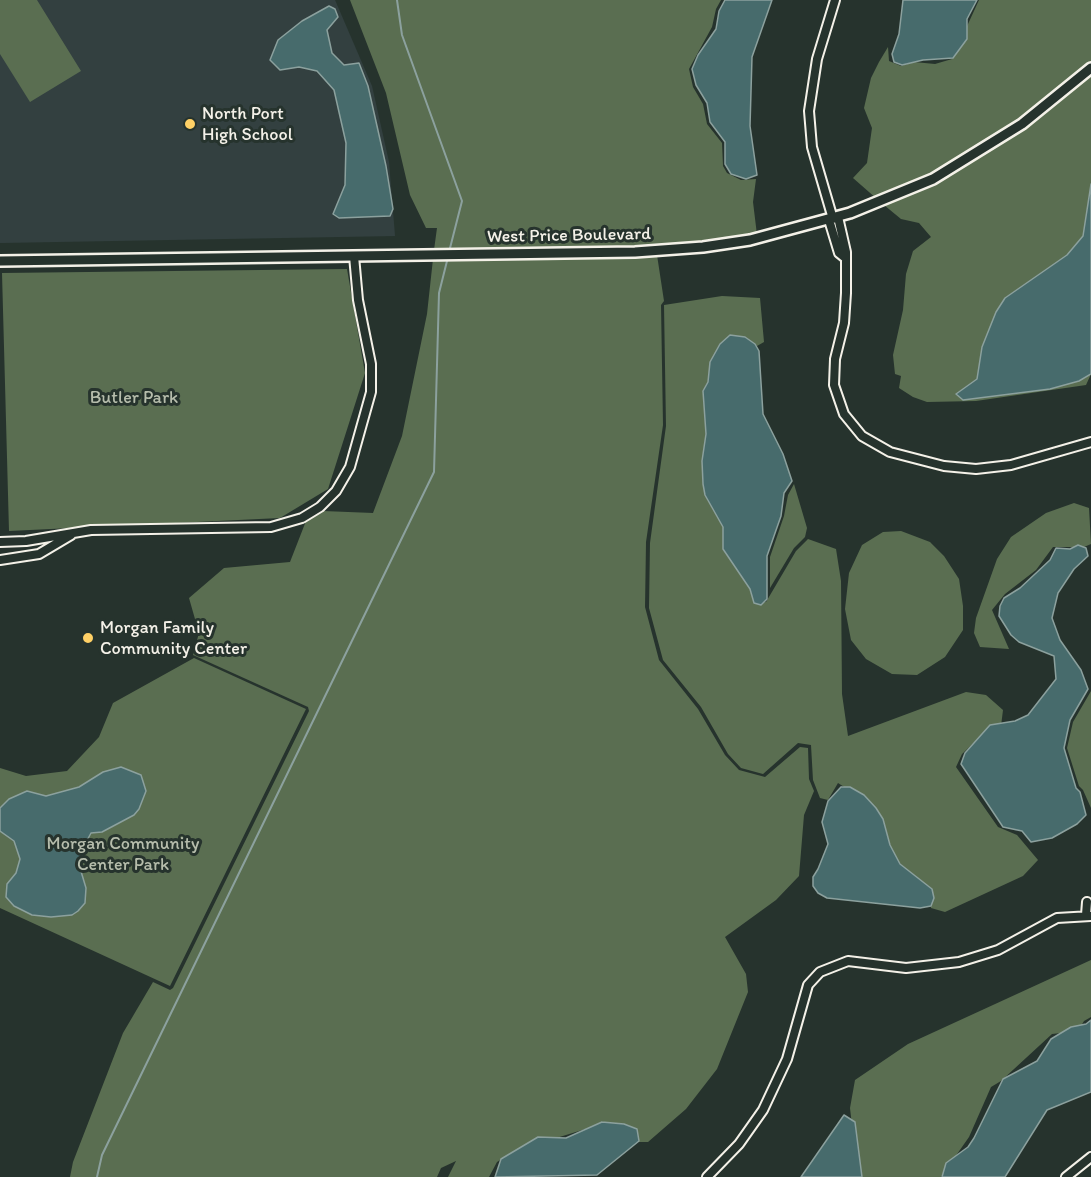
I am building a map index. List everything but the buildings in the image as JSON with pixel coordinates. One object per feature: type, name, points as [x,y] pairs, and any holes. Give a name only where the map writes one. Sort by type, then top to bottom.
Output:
[{"type":"street","points":[[835,0],[817,59],[809,111],[814,156],[833,219],[846,252],[844,257],[845,307],[835,359],[834,385],[844,414],[867,440],[883,449],[929,463],[976,469],[1011,465],[1091,442]]},
{"type":"street","name":"West Price Boulevard","points":[[0,261],[635,252],[726,244],[773,236],[833,219],[913,189],[971,157],[1022,124],[1091,68]]},
{"type":"street","points":[[0,542],[26,541],[78,532],[270,527],[302,518],[328,500],[350,466],[371,392],[371,364],[358,300],[354,256]]},
{"type":"street","points":[[0,560],[39,554],[78,532]]},
{"type":"street","points":[[707,1177],[739,1144],[763,1110],[787,1059],[806,989],[820,972],[848,961],[906,968],[959,962],[998,950],[1052,920],[1088,915],[1087,902]]},
{"type":"street","points":[[1066,1177],[1091,1157]]},
{"type":"shaded area","name":"North Port High School","points":[[0,0],[335,0],[372,86],[389,162],[395,236],[0,243]]},
{"type":"green space","points":[[0,0],[37,0],[81,71],[30,102],[0,54]]},
{"type":"green space","points":[[350,0],[721,0],[716,9],[712,27],[689,69],[693,87],[703,104],[707,124],[722,143],[723,166],[727,173],[741,180],[756,179],[753,202],[757,235],[702,243],[634,248],[434,250],[437,228],[426,228],[410,195],[386,93]]},
{"type":"green space","points":[[979,0],[1091,0],[1091,62],[1019,121],[954,163],[877,199],[853,178],[867,163],[872,128],[864,108],[871,78],[879,62],[888,47],[889,61],[901,66],[914,62],[935,64],[952,59]]},
{"type":"green space","points":[[1091,74],[1091,374],[1086,385],[976,401],[927,402],[913,397],[899,388],[901,376],[895,374],[893,355],[903,310],[906,274],[913,251],[931,237],[919,223],[901,219],[884,205],[935,183],[981,157],[1056,104]]},
{"type":"green space","points":[[657,255],[664,301],[661,305],[663,425],[646,542],[645,607],[659,660],[698,709],[725,755],[739,770],[765,777],[800,747],[808,748],[809,779],[814,791],[804,815],[799,876],[776,900],[725,937],[746,974],[748,992],[717,1069],[686,1109],[648,1142],[635,1142],[592,1127],[514,1151],[497,1162],[489,1177],[448,1177],[456,1161],[441,1168],[437,1177],[70,1177],[73,1162],[123,1033],[153,982],[170,990],[173,988],[309,711],[308,707],[193,655],[199,633],[189,598],[224,568],[290,562],[306,521],[323,511],[373,513],[402,436],[427,314],[433,259]]},
{"type":"green space","name":"Butler Park","points":[[347,269],[365,373],[328,489],[280,518],[9,531],[2,273]]},
{"type":"green space","points":[[722,296],[760,298],[764,342],[757,346],[745,337],[730,335],[713,358],[708,382],[703,391],[706,434],[702,461],[703,484],[707,499],[723,527],[723,549],[750,589],[754,603],[766,602],[796,551],[808,539],[836,549],[841,581],[842,694],[848,736],[966,692],[986,695],[1003,710],[1001,726],[984,733],[962,754],[956,767],[998,827],[1017,835],[1038,860],[1023,876],[945,912],[931,908],[930,895],[894,857],[852,792],[838,783],[828,800],[820,798],[813,780],[811,745],[798,743],[763,774],[741,768],[728,754],[701,707],[663,660],[649,608],[650,543],[666,426],[664,305]]},
{"type":"green space","points":[[794,484],[807,528],[805,537],[794,548],[770,588],[770,557],[784,516],[788,495]]},
{"type":"green space","points":[[1074,503],[1089,508],[1091,544],[1084,547],[1053,547],[1036,570],[1005,594],[992,610],[1009,649],[980,647],[974,633],[976,618],[997,559],[1011,537],[1046,513]]},
{"type":"green space","points":[[901,531],[930,542],[944,556],[959,579],[963,606],[963,630],[945,657],[917,675],[892,674],[866,659],[851,640],[845,609],[849,573],[862,545],[883,532]]},
{"type":"green space","name":"Morgan Community Center Park","points":[[194,658],[306,709],[170,986],[0,908],[0,768],[26,776],[67,771],[99,737],[113,703]]},
{"type":"green space","points":[[1091,691],[1091,808],[1079,786],[1067,748],[1073,722]]},
{"type":"green space","points":[[1091,960],[1091,1017],[1084,1021],[1078,1031],[1052,1034],[1001,1081],[991,1087],[969,1137],[941,1177],[858,1177],[850,1108],[855,1080],[908,1044]]},
{"type":"water","points":[[725,0],[772,0],[752,57],[750,126],[757,175],[746,179],[731,174],[725,164],[725,142],[710,122],[707,103],[696,85],[692,69],[698,55],[716,29],[719,11]]},
{"type":"water","points":[[903,0],[977,0],[967,19],[967,39],[953,58],[923,60],[902,65],[894,62],[892,54],[899,34]]},
{"type":"water","points":[[329,6],[335,9],[338,17],[327,30],[332,53],[344,65],[359,63],[368,86],[386,166],[393,209],[390,216],[339,218],[333,214],[345,185],[346,143],[334,90],[317,71],[299,67],[280,70],[270,60],[278,40],[302,21]]},
{"type":"water","points":[[1091,184],[1091,374],[1079,381],[1050,389],[963,400],[956,394],[977,379],[982,347],[996,312],[1005,298],[1067,255],[1083,236]]},
{"type":"water","points":[[730,335],[745,337],[755,344],[759,351],[763,414],[783,454],[792,481],[784,493],[781,516],[767,556],[767,599],[761,605],[754,603],[750,589],[723,549],[723,527],[705,495],[703,484],[702,461],[706,434],[703,391],[708,382],[710,362],[720,344]]},
{"type":"water","points":[[1078,545],[1086,548],[1088,556],[1074,569],[1058,593],[1052,618],[1060,640],[1081,670],[1088,689],[1070,720],[1064,748],[1086,815],[1077,824],[1052,838],[1031,842],[1022,831],[1003,827],[961,764],[965,753],[990,725],[1015,721],[1028,715],[1056,679],[1054,656],[1019,642],[1011,635],[999,616],[1000,606],[1004,598],[1020,588],[1050,560],[1056,548],[1070,549]]},
{"type":"water","points":[[121,767],[141,775],[146,791],[134,815],[102,832],[91,833],[83,848],[80,868],[86,888],[85,903],[72,915],[51,917],[32,915],[14,906],[6,897],[7,884],[16,873],[20,859],[14,841],[0,831],[0,808],[9,799],[27,791],[46,796],[79,787],[103,772]]},
{"type":"water","points":[[841,787],[850,787],[864,795],[876,808],[883,819],[890,845],[900,864],[932,889],[934,898],[931,906],[920,908],[827,898],[818,893],[813,886],[813,877],[828,844],[822,822],[828,801]]},
{"type":"water","points":[[1091,1020],[1091,1092],[1047,1110],[1005,1177],[942,1177],[946,1163],[968,1147],[974,1138],[1003,1079],[1037,1061],[1051,1039],[1071,1027],[1086,1024]]},
{"type":"water","points":[[844,1115],[855,1122],[862,1177],[801,1177]]},
{"type":"water","points":[[602,1122],[624,1124],[637,1129],[639,1141],[597,1175],[495,1177],[501,1159],[538,1137],[566,1138]]},
{"type":"waterway","points":[[397,0],[402,35],[462,201],[449,252]]},
{"type":"waterway","points":[[97,1177],[102,1155],[434,472],[439,293],[448,257]]},
{"type":"place","name":"North Port High School","points":[[190,124]]},
{"type":"place","name":"Morgan Family Community Center","points":[[88,638]]}]
